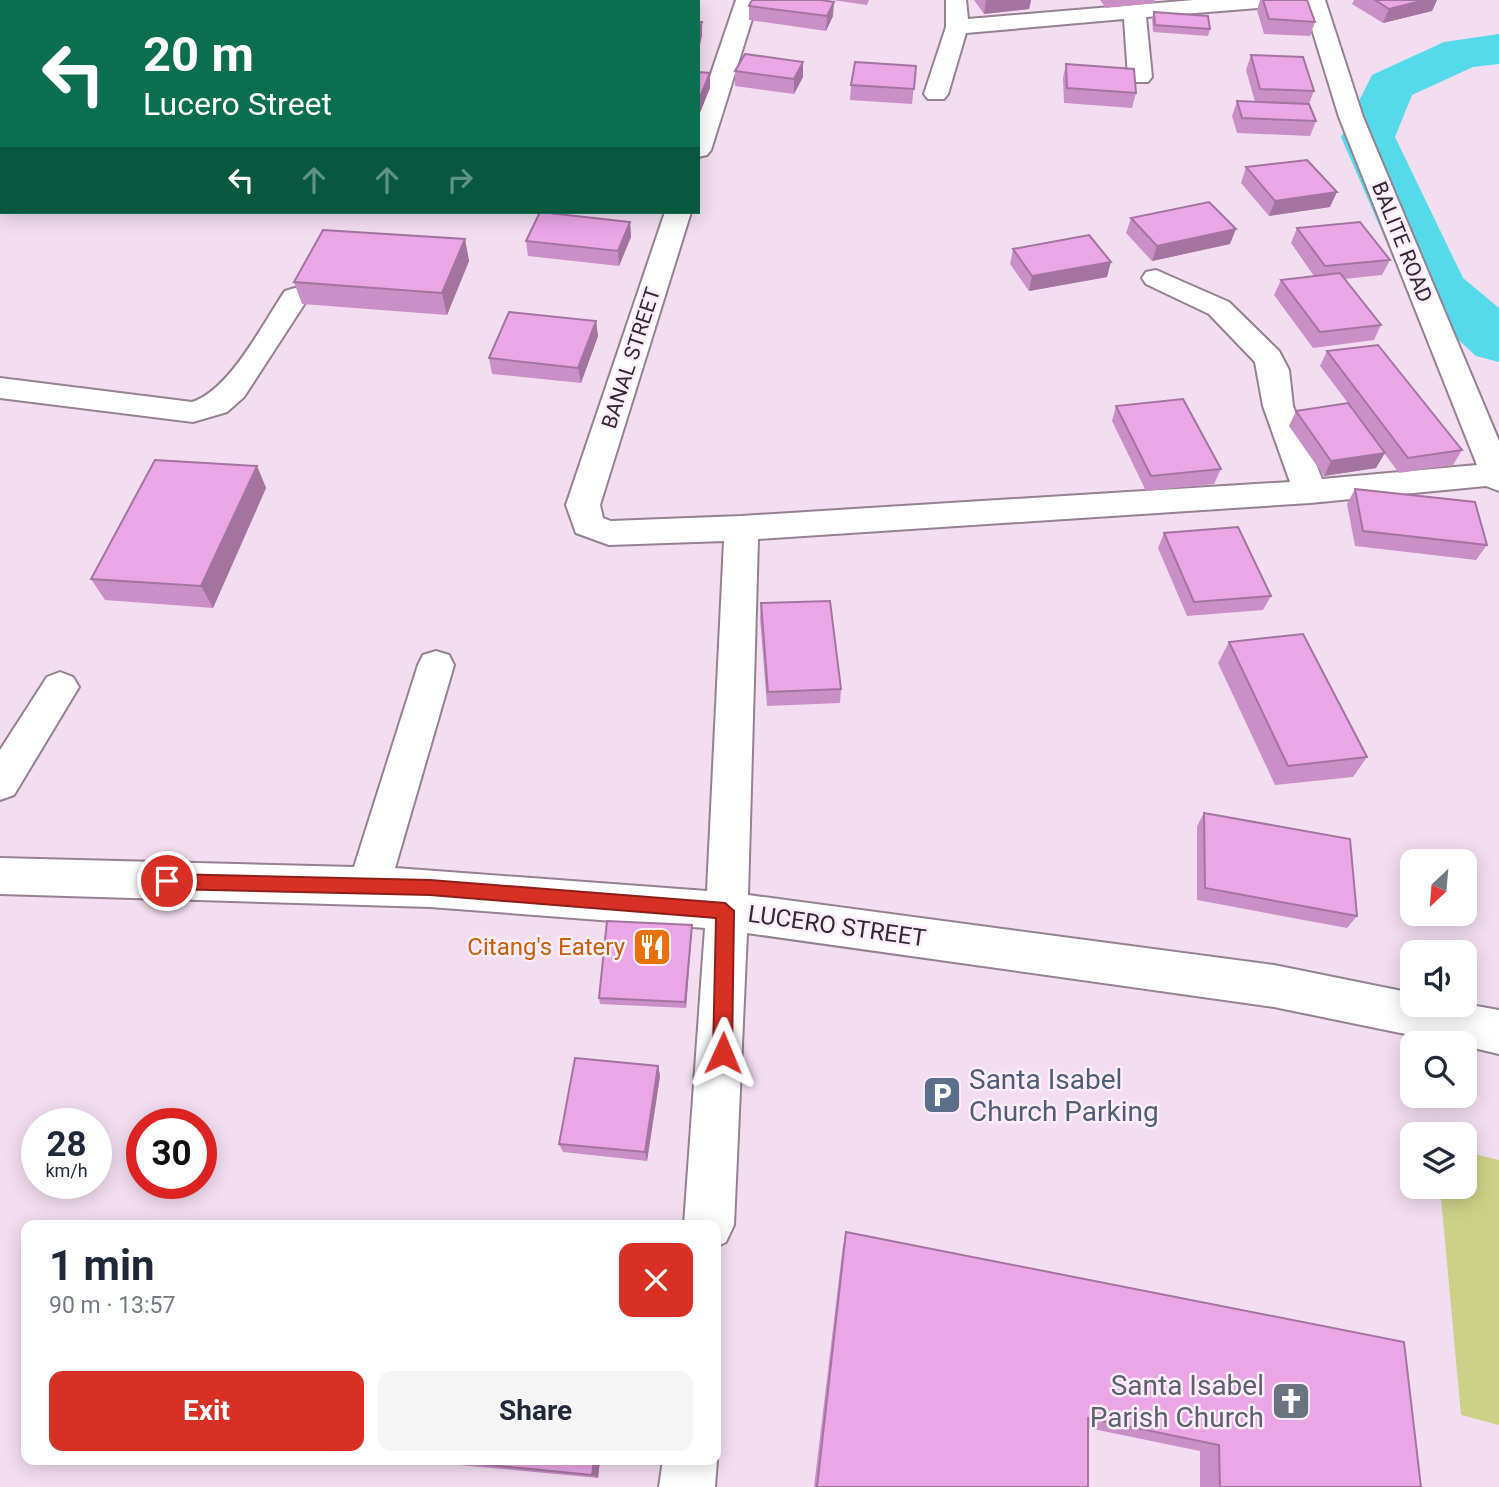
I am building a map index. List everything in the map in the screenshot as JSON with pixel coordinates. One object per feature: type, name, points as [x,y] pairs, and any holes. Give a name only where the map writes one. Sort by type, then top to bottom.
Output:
[{"type":"street","points":[[700,144],[747,0]]},
{"type":"street","points":[[936,94],[957,27],[956,0]]},
{"type":"street","points":[[957,27],[1270,0]]},
{"type":"street","name":"BALITE ROAD","points":[[1314,0],[1348,109],[1498,477]]},
{"type":"street","points":[[1134,10],[1140,77]]},
{"type":"street","name":"BANAL STREET","points":[[677,214],[583,505],[588,525],[609,534],[741,528]]},
{"type":"street","points":[[1156,278],[1219,308],[1268,358],[1274,370],[1278,406],[1310,492]]},
{"type":"street","points":[[0,388],[193,412],[216,405],[233,390],[295,297]]},
{"type":"street","points":[[709,1220],[723,1053],[725,911],[741,528],[1310,492],[1498,477]]},
{"type":"street","points":[[369,886],[436,664]]},
{"type":"street","points":[[0,783],[60,687]]},
{"type":"street","name":"LUCERO STREET","points":[[0,876],[430,888],[725,911],[1274,986],[1499,1032]]},
{"type":"street","points":[[687,1487],[689,1465]]},
{"type":"green space","points":[[1477,1155],[1499,1160],[1499,1425],[1461,1415],[1441,1199],[1477,1199]]},
{"type":"building","points":[[752,0],[834,2],[827,16],[749,6]]},
{"type":"building","points":[[1263,0],[1307,0],[1315,22],[1269,19]]},
{"type":"building","points":[[1375,0],[1425,0],[1389,9]]},
{"type":"building","points":[[1154,12],[1208,16],[1210,29],[1155,25]]},
{"type":"building","points":[[745,54],[803,62],[794,79],[735,71]]},
{"type":"building","points":[[1251,55],[1303,57],[1314,91],[1260,89]]},
{"type":"building","points":[[855,62],[916,66],[914,89],[851,85]]},
{"type":"building","points":[[1066,64],[1134,69],[1136,93],[1067,88]]},
{"type":"building","points":[[700,72],[710,73],[700,97]]},
{"type":"building","points":[[1237,101],[1309,104],[1316,121],[1242,118]]},
{"type":"building","points":[[1307,160],[1337,192],[1275,201],[1246,167]]},
{"type":"building","points":[[1209,202],[1236,229],[1157,246],[1131,218]]},
{"type":"building","points":[[539,214],[630,222],[618,251],[526,241]]},
{"type":"building","points":[[1360,222],[1390,260],[1325,266],[1297,228]]},
{"type":"building","points":[[323,230],[465,239],[442,293],[294,282]]},
{"type":"building","points":[[1089,235],[1111,262],[1032,276],[1013,249]]},
{"type":"building","points":[[1340,273],[1381,325],[1320,332],[1281,280]]},
{"type":"building","points":[[509,312],[596,321],[578,368],[489,358]]},
{"type":"building","points":[[1378,345],[1462,450],[1408,458],[1327,351]]},
{"type":"building","points":[[1183,399],[1221,469],[1151,476],[1116,406]]},
{"type":"building","points":[[1348,403],[1385,453],[1331,461],[1296,411]]},
{"type":"building","points":[[155,460],[257,466],[201,586],[91,579]]},
{"type":"building","points":[[1355,489],[1475,502],[1487,545],[1363,531]]},
{"type":"building","points":[[1238,527],[1271,596],[1194,602],[1164,533]]},
{"type":"building","points":[[830,601],[841,689],[768,692],[761,603]]},
{"type":"building","points":[[1303,634],[1367,757],[1288,766],[1229,642]]},
{"type":"building","points":[[1204,813],[1350,839],[1357,916],[1205,888]]},
{"type":"building","points":[[607,921],[692,925],[685,1002],[599,998]]},
{"type":"building","points":[[575,1058],[658,1066],[645,1152],[559,1144]]},
{"type":"building","points":[[846,1232],[1404,1342],[1421,1487],[1220,1487],[1219,1445],[1088,1418],[1088,1487],[817,1487]]},
{"type":"building","points":[[489,1465],[593,1465],[592,1475]]},
{"type":"waterway","points":[[1499,49],[1462,53],[1390,86],[1368,137],[1437,287],[1499,342]]},
{"type":"place","name":"Citang's Eatery","points":[[652,947]]},
{"type":"place","name":"Santa Isabel Church Parking","points":[[942,1095]]},
{"type":"place","name":"Santa Isabel Parish Church","points":[[1291,1401]]},
{"type":"route","points":[[167,881],[430,888],[725,911],[723,1053]]}]
